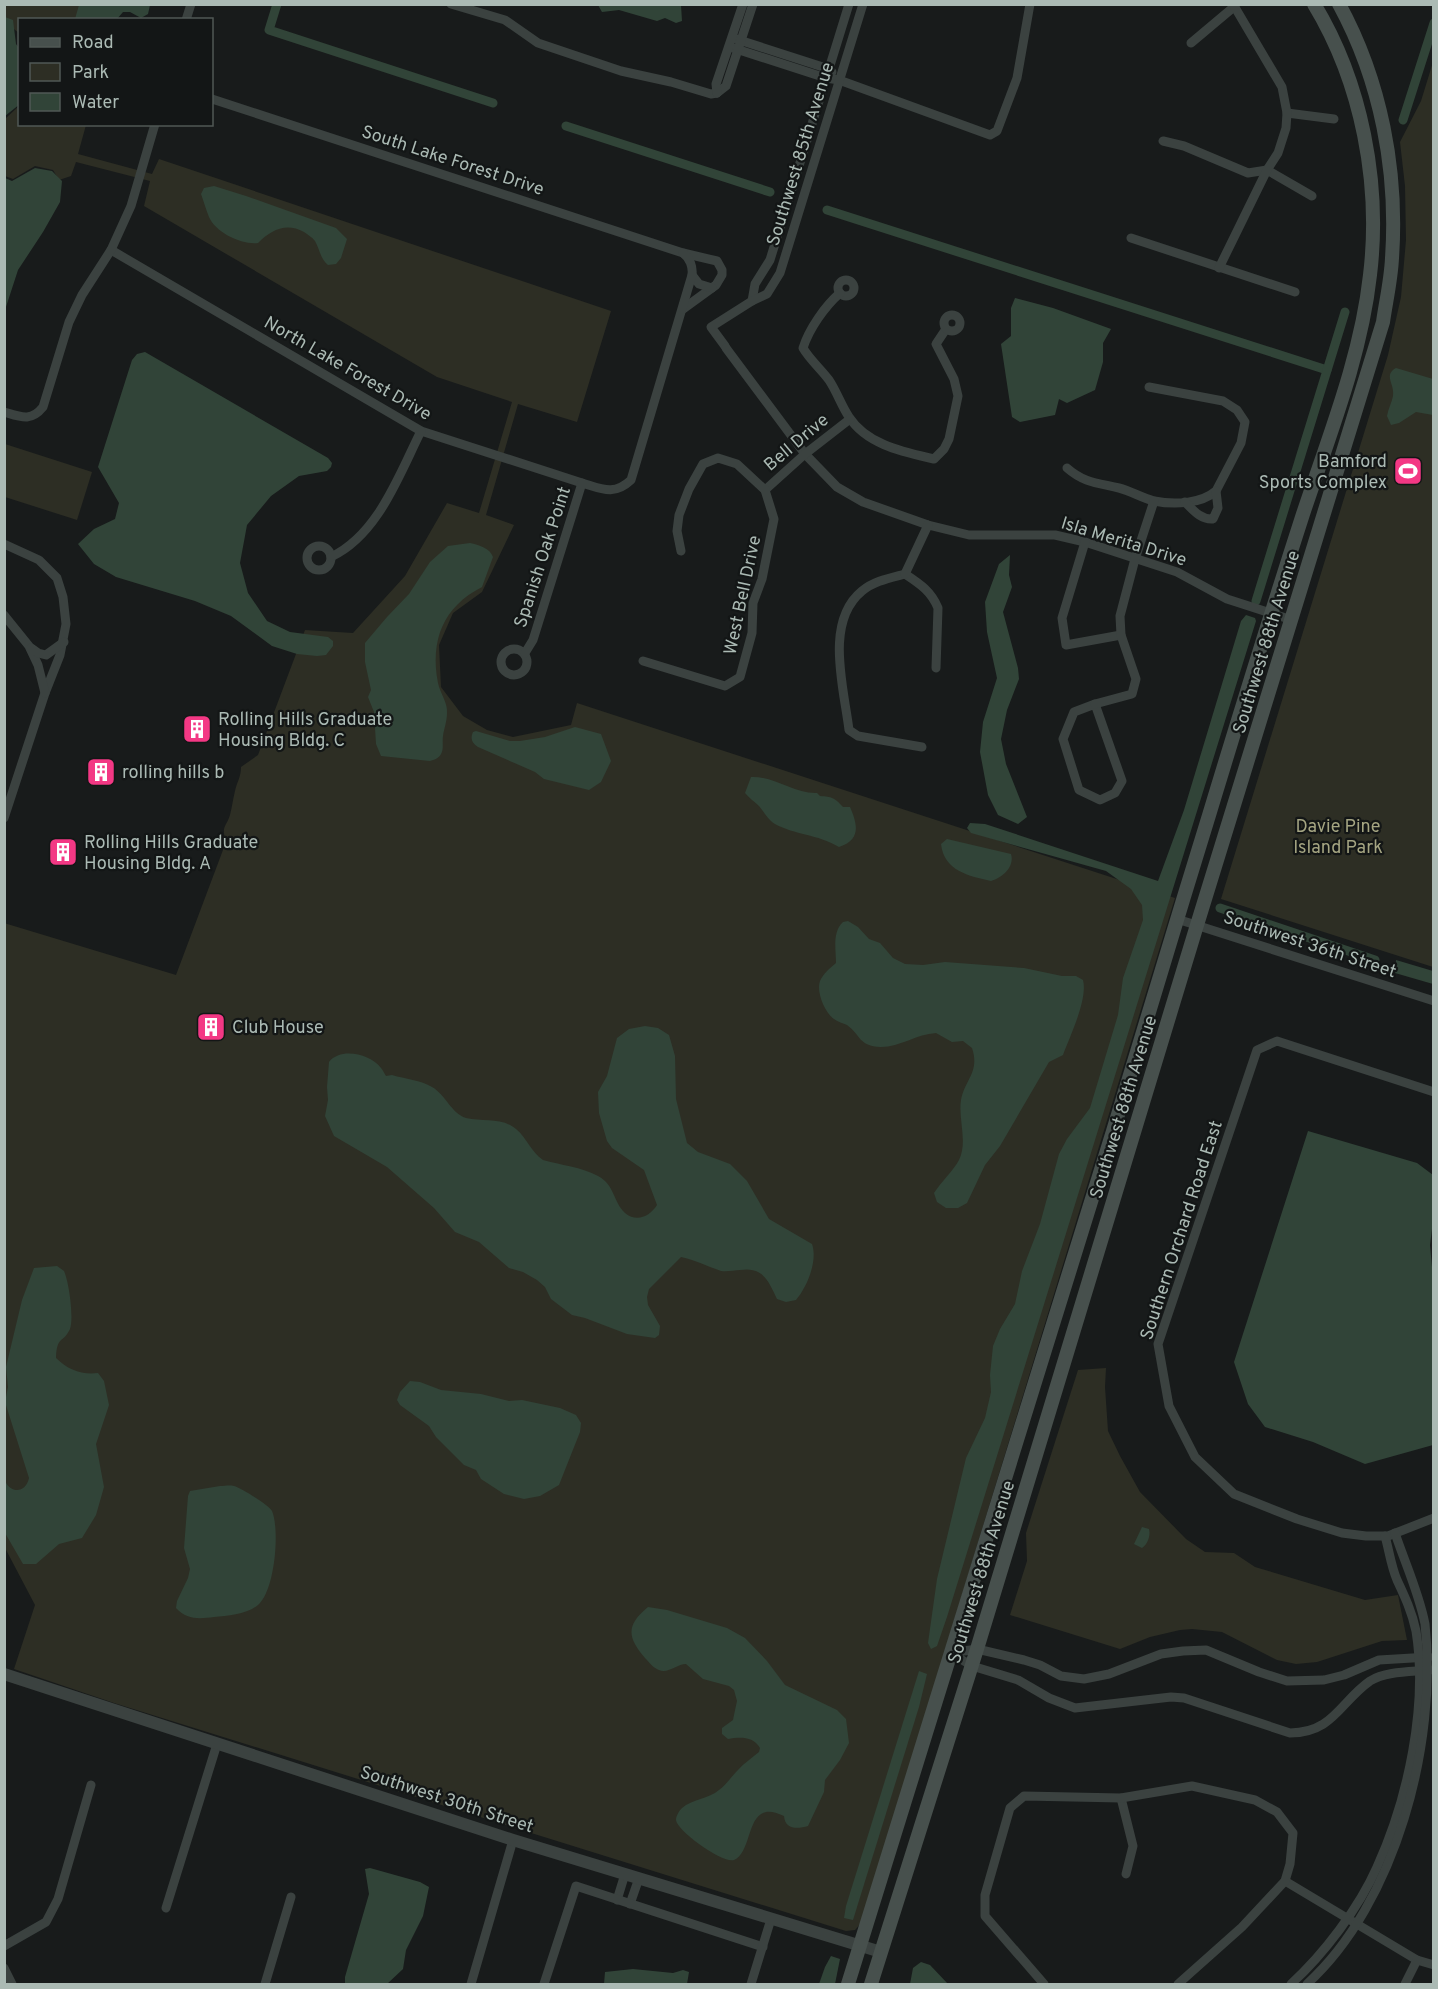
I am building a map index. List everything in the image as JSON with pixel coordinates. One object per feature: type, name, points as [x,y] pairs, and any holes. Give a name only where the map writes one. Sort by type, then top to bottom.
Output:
[{"type":"main road","name":"Southwest 88th Avenue","points":[[848,1984],[1271,614],[1340,404],[1361,331],[1371,268],[1374,210],[1369,162],[1362,124],[1342,63],[1314,4]]},
{"type":"main road","name":"Southwest 88th Avenue","points":[[871,1984],[972,1666],[1383,322],[1391,271],[1392,210],[1389,161],[1377,102],[1365,59],[1342,6]]},
{"type":"street","points":[[451,4],[505,20],[538,43],[611,68],[711,94],[717,93],[726,86],[743,4]]},
{"type":"street","points":[[493,16],[496,4]]},
{"type":"street","points":[[736,44],[753,4]]},
{"type":"street","name":"Southwest 85th Avenue","points":[[752,300],[755,284],[770,260],[849,4]]},
{"type":"street","name":"Southwest 85th Avenue","points":[[711,327],[752,300],[767,294],[780,273],[863,4]]},
{"type":"street","points":[[736,44],[827,73],[840,80],[990,135],[997,131],[1017,78],[1030,4]]},
{"type":"street","points":[[1191,44],[1234,5],[1282,87],[1287,113],[1286,128],[1278,153],[1267,170],[1219,268]]},
{"type":"street","name":"South Lake Forest Drive","points":[[213,99],[683,253]]},
{"type":"street","points":[[1287,113],[1334,119]]},
{"type":"street","points":[[4,412],[23,417],[37,415],[43,407],[69,322],[86,289],[111,250],[131,206],[153,126]]},
{"type":"street","points":[[1163,141],[1184,146],[1248,174],[1267,170],[1312,196]]},
{"type":"street","points":[[1131,238],[1295,292]]},
{"type":"street","name":"North Lake Forest Drive","points":[[111,250],[421,430],[582,483]]},
{"type":"street","points":[[683,253],[687,256],[692,275],[699,284],[712,288]]},
{"type":"street","points":[[683,253],[717,261],[721,266],[722,275],[718,283],[683,309]]},
{"type":"street","name":"Spanish Oak Point","points":[[525,653],[533,640],[582,483],[610,491],[623,488],[631,480],[692,275]]},
{"type":"street","points":[[840,292],[807,337],[803,348],[808,357],[829,380],[850,419],[862,432],[903,452],[934,459],[944,449],[949,439],[958,396],[954,379],[936,344],[946,329]]},
{"type":"street","name":"Isla Merita Drive","points":[[711,327],[805,454],[837,487],[863,502],[928,525],[969,535],[1054,535],[1085,542],[1177,572],[1227,599],[1292,620]]},
{"type":"street","points":[[1067,468],[1079,479],[1127,490],[1154,501],[1202,500],[1216,490],[1241,443],[1245,422],[1237,410],[1223,401],[1149,387]]},
{"type":"street","name":"Bell Drive","points":[[765,490],[805,454],[850,419]]},
{"type":"street","points":[[331,556],[346,549],[376,518],[421,430]]},
{"type":"street","points":[[681,551],[677,531],[679,515],[688,489],[703,464],[718,458],[737,464],[765,490]]},
{"type":"street","name":"West Bell Drive","points":[[643,661],[725,687],[740,677],[752,633],[753,603],[762,579],[774,519],[765,490]]},
{"type":"street","points":[[1185,502],[1201,516],[1209,520],[1213,519],[1218,508],[1216,490]]},
{"type":"street","points":[[1095,704],[1122,781],[1115,793],[1100,800],[1080,790],[1063,739],[1074,712],[1095,704],[1132,694],[1136,679],[1121,635],[1120,616],[1154,501]]},
{"type":"street","points":[[905,574],[928,525]]},
{"type":"street","points":[[1085,542],[1062,618],[1066,645],[1121,635]]},
{"type":"street","points":[[4,544],[39,560],[57,578],[63,597],[66,624],[60,655],[45,693],[4,818]]},
{"type":"street","points":[[4,551],[16,548]]},
{"type":"street","points":[[922,747],[858,736],[849,730],[839,647],[841,623],[850,603],[862,590],[883,579],[905,574],[925,586],[938,608],[936,668]]},
{"type":"street","points":[[4,615],[29,646],[38,653],[46,655],[63,642]]},
{"type":"street","points":[[29,646],[38,665],[45,693]]},
{"type":"street","name":"Southwest 36th Street","points":[[1177,919],[1434,1001]]},
{"type":"street","name":"Southern Orchard Road East","points":[[1385,1536],[1342,1533],[1296,1519],[1234,1494],[1195,1457],[1169,1406],[1158,1344],[1257,1050],[1277,1041],[1434,1092]]},
{"type":"street","points":[[1291,1984],[1346,1919],[1377,1869],[1390,1836],[1403,1791],[1414,1738],[1418,1657],[1411,1610],[1397,1580],[1385,1536],[1434,1518]]},
{"type":"street","points":[[1307,1984],[1340,1949],[1382,1883],[1402,1837],[1415,1793],[1427,1724],[1429,1657],[1420,1600],[1395,1533]]},
{"type":"street","points":[[951,1653],[977,1649],[1040,1665],[1061,1676],[1084,1679],[1109,1674],[1161,1654],[1206,1650],[1287,1681],[1324,1680],[1344,1675],[1379,1660],[1429,1657]]},
{"type":"street","points":[[951,1653],[972,1666],[1018,1680],[1050,1698],[1075,1708],[1172,1697],[1184,1698],[1290,1733],[1300,1733],[1319,1727],[1332,1719],[1372,1680],[1386,1675],[1430,1670]]},
{"type":"street","name":"Southwest 30th Street","points":[[4,1674],[513,1840],[881,1952]]},
{"type":"street","points":[[166,1908],[217,1744]]},
{"type":"street","points":[[4,1946],[46,1922],[58,1899],[91,1785]]},
{"type":"street","points":[[1044,1984],[985,1916],[985,1895],[1010,1808],[1024,1796],[1122,1798],[1192,1786],[1255,1800],[1277,1812],[1293,1833],[1290,1863],[1285,1881],[1242,1927],[1178,1984]]},
{"type":"street","points":[[1122,1798],[1133,1846],[1126,1874]]},
{"type":"street","points":[[471,1984],[513,1840]]},
{"type":"street","points":[[617,1900],[625,1874]]},
{"type":"street","points":[[630,1905],[639,1878]]},
{"type":"street","points":[[1285,1881],[1417,1960],[1434,1965]]},
{"type":"street","points":[[544,1984],[576,1886],[763,1947]]},
{"type":"street","points":[[265,1984],[291,1897]]},
{"type":"street","points":[[751,1984],[771,1919]]},
{"type":"street","points":[[1405,1984],[1417,1960]]},
{"type":"street","points":[[4,1968],[12,1984]]},
{"type":"green space","points":[[5,5],[117,5],[112,18],[18,18],[18,32],[5,22]]},
{"type":"green space","name":"Davie Pine Island Park","points":[[1433,62],[1433,967],[1221,899],[1388,355],[1401,297],[1406,240],[1405,186],[1400,142],[1421,101]]},
{"type":"green space","points":[[18,107],[18,126],[86,126],[78,154],[152,174],[159,159],[611,311],[577,422],[518,404],[486,515],[514,525],[482,592],[453,613],[439,645],[441,687],[463,716],[487,730],[513,737],[571,725],[577,703],[1175,898],[862,1922],[855,1930],[846,1931],[114,1703],[14,1669],[35,1605],[4,1546],[4,923],[176,975],[226,842],[224,829],[230,815],[241,767],[258,755],[305,630],[353,633],[405,576],[447,503],[479,513],[512,402],[437,377],[144,206],[150,181],[76,162],[71,176],[59,180],[53,170],[35,166],[13,179],[5,176],[6,118]]},
{"type":"green space","points":[[5,444],[92,472],[77,520],[5,497]]},
{"type":"green space","points":[[1106,1368],[1108,1431],[1140,1492],[1186,1539],[1205,1552],[1234,1553],[1255,1567],[1365,1600],[1398,1595],[1407,1640],[1382,1641],[1317,1662],[1296,1664],[1277,1660],[1222,1632],[1180,1630],[1150,1637],[1120,1649],[1010,1615],[1027,1561],[1026,1533],[1078,1370]]},
{"type":"water","points":[[79,4],[150,5],[148,14],[141,18],[130,12],[123,12],[118,18],[75,18]]},
{"type":"water","points":[[598,5],[681,5],[682,21],[676,23],[665,18],[657,21],[619,10],[602,12]]},
{"type":"water","points":[[5,17],[13,20],[18,47],[18,106],[5,116]]},
{"type":"water","points":[[35,168],[52,171],[62,181],[60,202],[18,270],[5,310],[5,178],[12,181]]},
{"type":"water","points":[[214,186],[336,228],[347,239],[341,258],[336,264],[328,265],[314,240],[297,229],[279,229],[268,234],[258,243],[230,237],[212,223],[201,194],[204,188]]},
{"type":"water","points":[[1015,298],[1053,308],[1111,329],[1103,343],[1103,362],[1095,390],[1067,403],[1059,399],[1055,415],[1020,422],[1012,417],[1001,344],[1011,336],[1011,308]]},
{"type":"water","points":[[145,352],[328,458],[332,463],[327,471],[299,476],[271,496],[247,525],[240,563],[248,593],[267,621],[290,632],[328,637],[333,641],[333,646],[326,655],[297,654],[272,646],[231,616],[195,601],[116,577],[94,564],[78,544],[94,529],[115,519],[119,503],[98,467],[132,360],[137,354]]},
{"type":"water","points":[[1396,368],[1433,379],[1433,415],[1416,412],[1399,423],[1391,425],[1387,416],[1393,396],[1390,374]]},
{"type":"water","points":[[470,543],[487,549],[493,557],[482,587],[458,604],[442,626],[438,639],[436,667],[438,683],[447,709],[442,752],[438,758],[430,761],[381,756],[376,744],[374,712],[368,697],[371,690],[365,662],[365,643],[409,594],[430,562],[448,546]]},
{"type":"water","points":[[1010,555],[1009,575],[1012,587],[1003,612],[1019,679],[1007,710],[1001,739],[1006,764],[1027,817],[1018,824],[998,815],[988,795],[980,752],[983,722],[997,678],[987,632],[985,602],[999,564]]},
{"type":"water","points":[[1246,615],[1255,618],[1256,621],[947,1617],[937,1646],[931,1649],[928,1643],[937,1579],[966,1458],[985,1418],[991,1392],[993,1346],[1015,1304],[1022,1271],[1040,1224],[1059,1154],[1090,1108],[1118,1015],[1123,978],[1143,920],[1142,905],[1131,889],[1106,871],[971,833],[967,828],[970,823],[985,824],[1158,881],[1184,810],[1241,621]]},
{"type":"water","points":[[575,727],[601,734],[611,761],[601,782],[589,790],[544,779],[535,772],[478,747],[472,739],[473,732],[476,731],[510,741],[520,741],[545,737]]},
{"type":"water","points":[[751,777],[768,779],[800,791],[817,793],[820,796],[833,798],[843,807],[850,807],[856,825],[854,835],[846,844],[839,847],[823,839],[775,824],[745,793]]},
{"type":"water","points":[[947,839],[1011,854],[1011,863],[1003,875],[991,881],[966,874],[952,866],[943,853],[941,844]]},
{"type":"water","points":[[848,921],[858,927],[869,939],[880,943],[893,958],[905,964],[923,965],[945,962],[1024,968],[1062,976],[1076,976],[1083,980],[1081,1007],[1063,1055],[1049,1062],[1000,1146],[985,1165],[967,1203],[958,1208],[946,1208],[937,1202],[934,1193],[962,1153],[961,1100],[973,1069],[972,1048],[963,1041],[952,1042],[936,1033],[888,1046],[868,1045],[852,1029],[837,1021],[827,1012],[819,991],[820,981],[836,963],[837,931],[843,922]]},
{"type":"water","points":[[1396,960],[1433,971],[1433,984],[1395,973]]},
{"type":"water","points":[[645,1026],[658,1028],[669,1035],[675,1056],[676,1099],[687,1143],[698,1152],[730,1164],[747,1181],[769,1219],[812,1244],[814,1258],[810,1274],[796,1300],[786,1302],[777,1299],[768,1281],[754,1270],[721,1271],[681,1257],[649,1289],[648,1305],[660,1326],[659,1335],[655,1338],[627,1334],[572,1315],[551,1299],[545,1287],[537,1280],[523,1272],[509,1268],[479,1242],[455,1232],[434,1208],[387,1167],[334,1136],[325,1116],[328,1100],[329,1062],[341,1055],[363,1056],[376,1063],[386,1076],[392,1075],[413,1080],[437,1090],[461,1116],[499,1121],[511,1125],[543,1160],[578,1168],[598,1176],[608,1184],[625,1213],[634,1218],[643,1217],[657,1205],[644,1170],[612,1148],[607,1141],[599,1113],[598,1092],[607,1076],[617,1038],[629,1029]]},
{"type":"water","points":[[1308,1131],[1417,1163],[1433,1175],[1433,1221],[1430,1245],[1434,1289],[1433,1445],[1365,1464],[1313,1442],[1265,1427],[1248,1404],[1234,1362]]},
{"type":"water","points":[[57,1266],[64,1271],[66,1276],[71,1324],[67,1334],[59,1343],[56,1358],[65,1366],[76,1371],[98,1373],[104,1381],[109,1405],[96,1444],[104,1487],[96,1515],[82,1538],[59,1544],[36,1564],[23,1564],[5,1533],[5,1481],[11,1488],[18,1490],[25,1487],[29,1478],[5,1402],[8,1387],[6,1367],[22,1300],[34,1268]]},
{"type":"water","points":[[410,1381],[420,1382],[441,1390],[481,1394],[509,1401],[522,1400],[560,1408],[576,1415],[581,1423],[580,1432],[559,1485],[540,1496],[524,1499],[504,1494],[481,1479],[476,1470],[464,1465],[436,1437],[429,1426],[400,1405],[397,1400],[400,1392]]},
{"type":"water","points":[[220,1486],[238,1487],[261,1501],[272,1511],[276,1545],[272,1574],[264,1598],[254,1608],[231,1615],[194,1618],[184,1615],[176,1608],[190,1569],[184,1548],[188,1496],[190,1491]]},
{"type":"water","points":[[1142,1527],[1149,1529],[1149,1532],[1148,1540],[1142,1548],[1134,1544]]},
{"type":"water","points":[[648,1607],[667,1610],[727,1628],[745,1638],[767,1661],[785,1685],[837,1710],[846,1719],[849,1743],[825,1780],[824,1792],[808,1826],[800,1828],[789,1826],[784,1816],[771,1812],[762,1813],[752,1827],[741,1855],[734,1860],[728,1860],[692,1839],[678,1825],[676,1818],[682,1808],[719,1790],[759,1752],[760,1748],[750,1739],[728,1739],[722,1734],[722,1728],[733,1720],[737,1701],[734,1690],[729,1686],[703,1679],[686,1664],[662,1671],[655,1668],[639,1651],[632,1637],[633,1626]]},
{"type":"water","points":[[919,1671],[927,1674],[919,1707],[853,1920],[844,1918],[846,1906]]},
{"type":"water","points":[[370,1868],[420,1882],[429,1887],[423,1916],[406,1950],[403,1969],[387,1984],[345,1984],[345,1977],[369,1894],[365,1869]]},
{"type":"water","points":[[831,1956],[840,1959],[835,1984],[819,1984],[825,1967]]},
{"type":"water","points":[[921,1962],[930,1965],[948,1984],[910,1984],[913,1968]]},
{"type":"water","points":[[633,1969],[673,1973],[683,1970],[689,1972],[687,1984],[604,1984],[605,1972]]},
{"type":"waterway","points":[[277,4],[269,30],[493,103]]},
{"type":"waterway","points":[[1403,120],[1434,23]]},
{"type":"waterway","points":[[566,126],[770,192]]},
{"type":"waterway","points":[[827,210],[1327,370]]},
{"type":"waterway","points":[[1256,601],[1345,312]]},
{"type":"waterway","points":[[1220,908],[1375,960]]},
{"type":"place","name":"Bamford Sports Complex","points":[[1408,471]]},
{"type":"place","name":"Rolling Hills Graduate Housing Bldg. C","points":[[197,729]]},
{"type":"place","name":"rolling hills b","points":[[101,772]]},
{"type":"place","name":"Rolling Hills Graduate Housing Bldg. A","points":[[63,852]]},
{"type":"place","name":"Club House","points":[[211,1027]]}]
